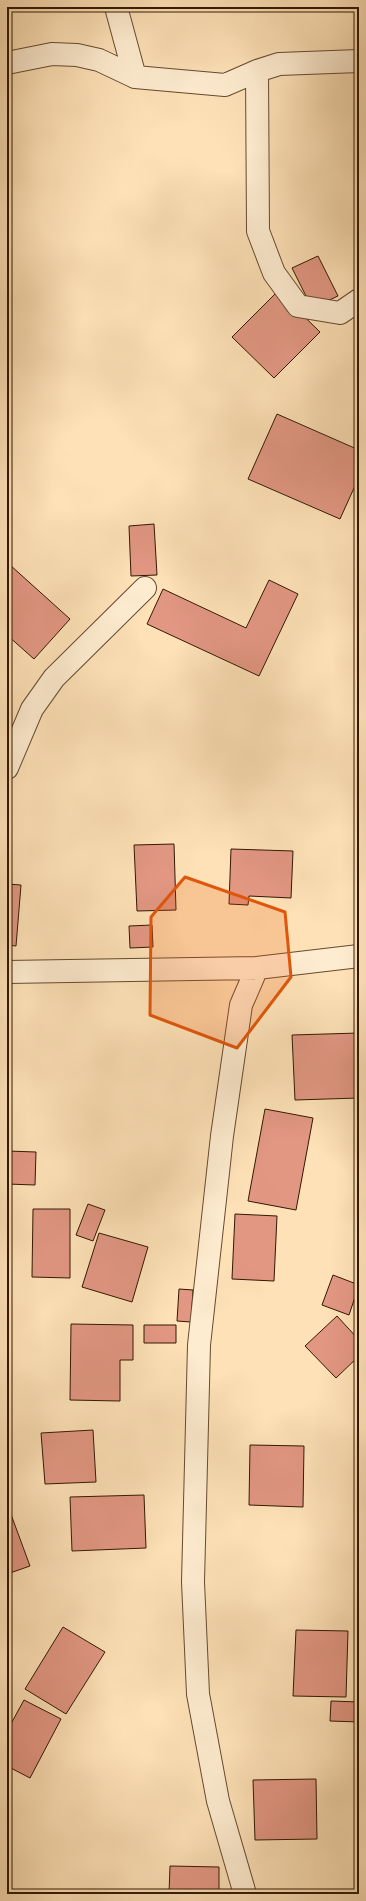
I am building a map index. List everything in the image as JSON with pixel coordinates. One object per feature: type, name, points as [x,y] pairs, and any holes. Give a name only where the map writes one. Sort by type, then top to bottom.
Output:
[{"type":"street","points":[[116,7],[135,77]]},
{"type":"street","points":[[7,63],[52,54],[77,55],[99,60],[135,77],[225,85],[256,71],[279,64],[359,61]]},
{"type":"street","points":[[256,71],[258,231],[274,273],[298,306],[340,313],[359,300]]},
{"type":"street","points":[[7,768],[32,709],[54,678],[145,588]]},
{"type":"street","points":[[7,972],[256,968],[359,956]]},
{"type":"street","points":[[245,1894],[218,1801],[198,1694],[193,1582],[199,1345],[222,1136],[241,1005],[256,968]]},
{"type":"highlighted area","points":[[185,877],[285,912],[291,977],[237,1048],[150,1015],[151,917]]},
{"type":"building","points":[[318,256],[338,296],[312,308],[292,268]]},
{"type":"building","points":[[278,291],[320,332],[274,378],[232,337]]},
{"type":"building","points":[[277,414],[359,450],[359,477],[340,519],[248,479]]},
{"type":"building","points":[[154,524],[157,575],[131,576],[129,526]]},
{"type":"building","points":[[10,565],[70,619],[34,659],[7,635],[7,569]]},
{"type":"building","points":[[269,580],[298,594],[259,676],[147,624],[163,589],[246,628]]},
{"type":"building","points":[[174,844],[176,910],[137,911],[134,845]]},
{"type":"building","points":[[231,849],[293,851],[291,898],[249,896],[248,905],[229,904]]},
{"type":"building","points":[[7,884],[21,885],[16,946],[7,945]]},
{"type":"building","points":[[152,925],[153,947],[130,948],[129,926]]},
{"type":"building","points":[[359,1033],[359,1098],[295,1100],[292,1035]]},
{"type":"building","points":[[265,1109],[313,1118],[296,1210],[248,1201]]},
{"type":"building","points":[[7,1151],[36,1152],[35,1185],[7,1184]]},
{"type":"building","points":[[88,1204],[105,1210],[93,1241],[76,1235]]},
{"type":"building","points":[[33,1209],[70,1209],[70,1278],[32,1277]]},
{"type":"building","points":[[235,1214],[277,1216],[274,1281],[232,1279]]},
{"type":"building","points":[[99,1233],[148,1247],[132,1302],[82,1287]]},
{"type":"building","points":[[333,1275],[359,1285],[349,1315],[322,1305]]},
{"type":"building","points":[[179,1289],[193,1290],[191,1322],[177,1321]]},
{"type":"building","points":[[337,1316],[359,1340],[359,1356],[336,1378],[305,1346]]},
{"type":"building","points":[[71,1324],[133,1325],[133,1360],[120,1360],[120,1401],[70,1400]]},
{"type":"building","points":[[144,1325],[176,1325],[176,1343],[144,1343]]},
{"type":"building","points":[[93,1430],[96,1482],[45,1484],[41,1433]]},
{"type":"building","points":[[250,1445],[304,1446],[303,1507],[249,1505]]},
{"type":"building","points":[[144,1495],[146,1548],[72,1551],[70,1497]]},
{"type":"building","points":[[9,1509],[30,1566],[7,1574],[7,1510]]},
{"type":"building","points":[[63,1627],[105,1652],[66,1714],[25,1689]]},
{"type":"building","points":[[296,1630],[348,1631],[346,1697],[293,1696]]},
{"type":"building","points":[[24,1700],[61,1719],[30,1778],[7,1766],[7,1731]]},
{"type":"building","points":[[331,1701],[359,1702],[359,1722],[330,1721]]},
{"type":"building","points":[[316,1779],[317,1839],[255,1840],[253,1780]]},
{"type":"building","points":[[170,1866],[219,1867],[219,1894],[169,1894]]}]
